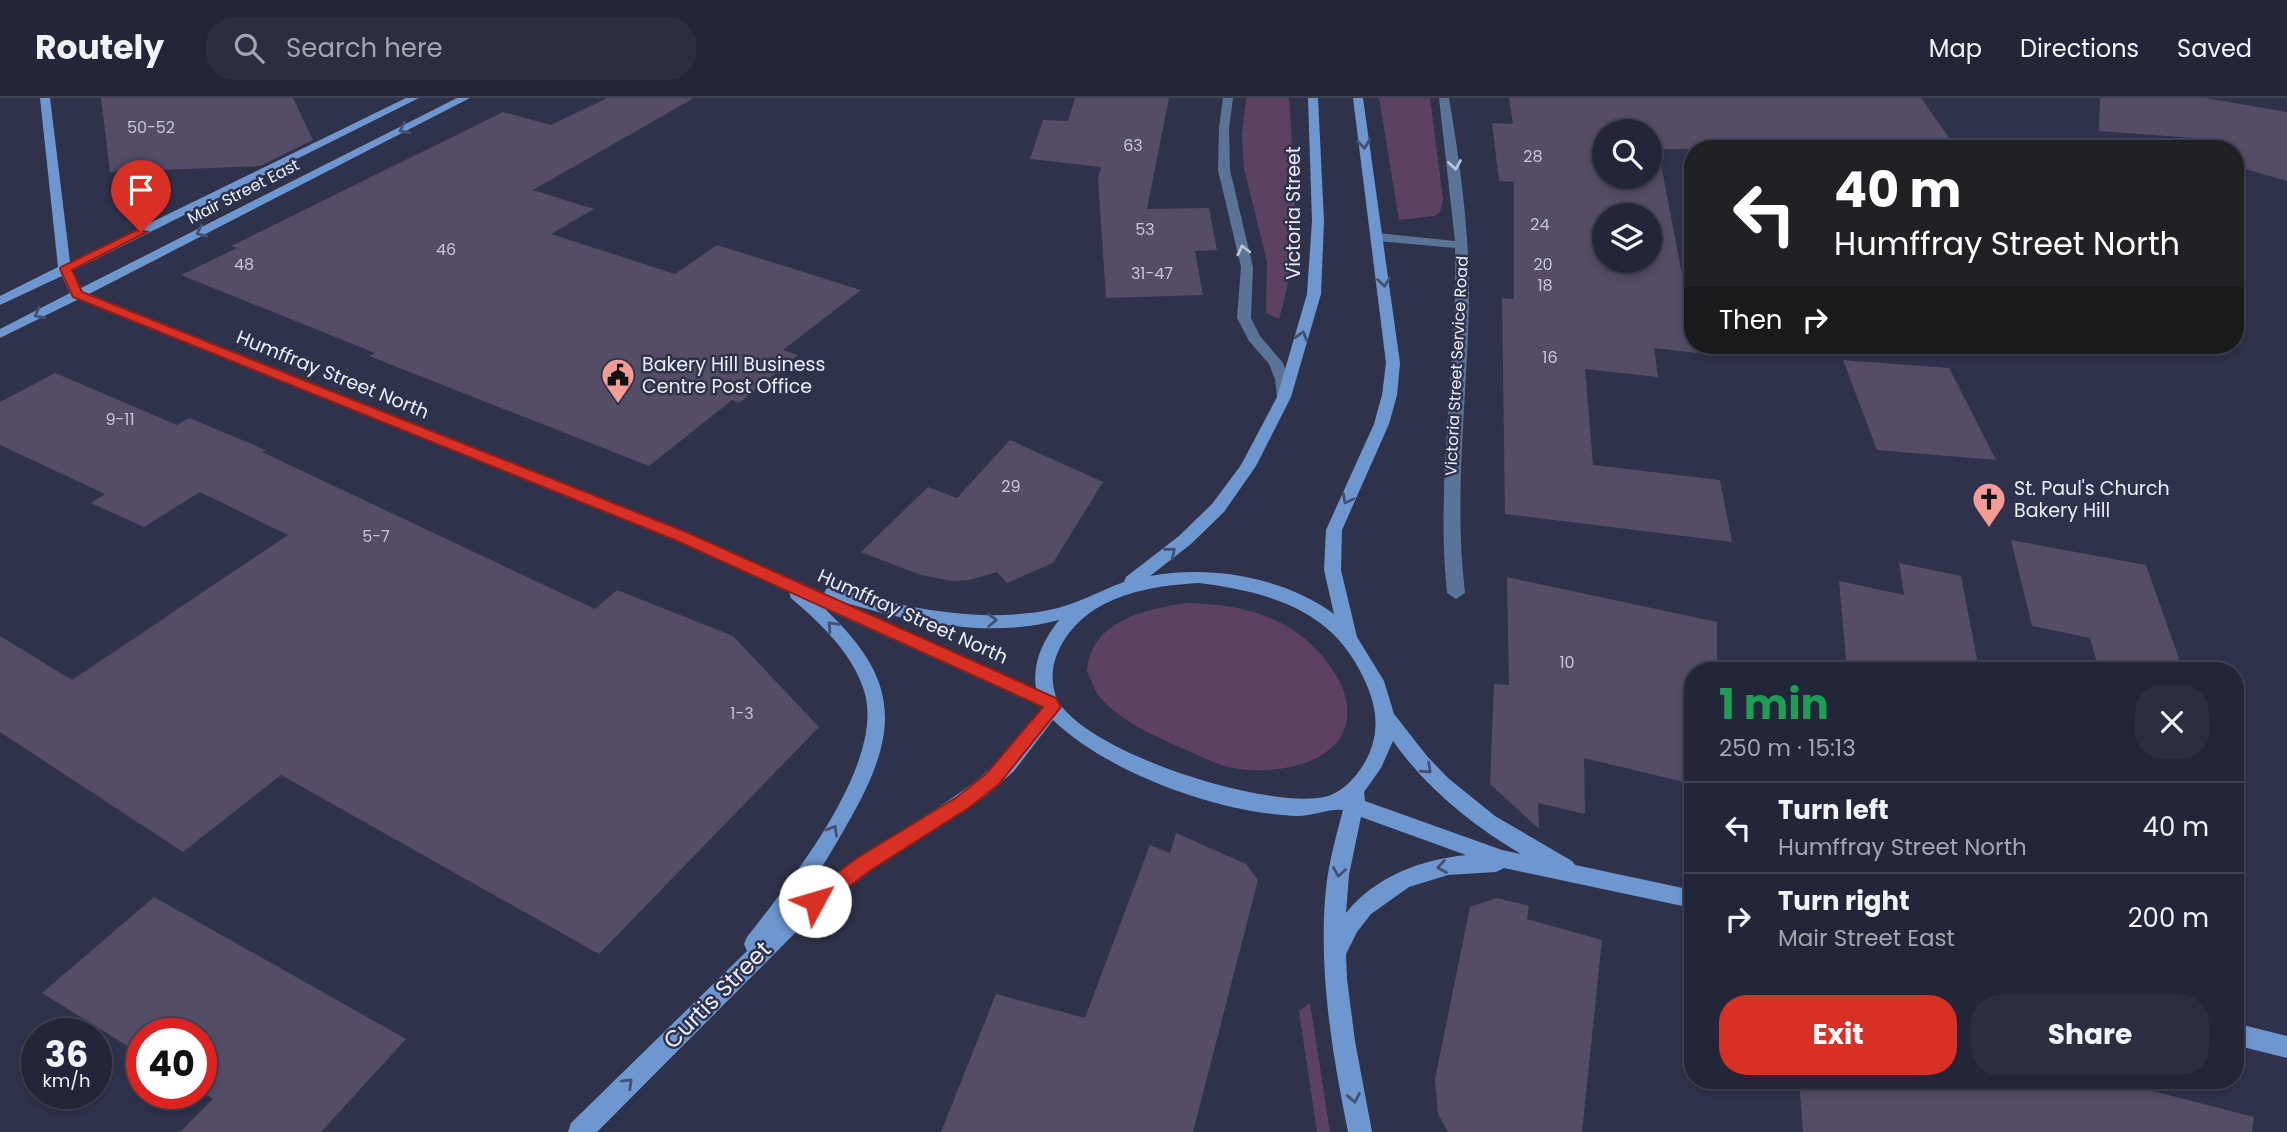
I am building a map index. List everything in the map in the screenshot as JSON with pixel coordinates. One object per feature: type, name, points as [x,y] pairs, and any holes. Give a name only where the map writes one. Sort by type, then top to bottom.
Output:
[{"type":"street","points":[[46,98],[65,269],[77,294]]},
{"type":"street","name":"Mair Street East","points":[[0,301],[414,98]]},
{"type":"street","name":"Mair Street East","points":[[0,334],[465,98]]},
{"type":"street","points":[[1228,98],[1224,128],[1224,170],[1247,267],[1244,318],[1254,338],[1276,363],[1283,379],[1284,397]]},
{"type":"street","name":"Victoria Street","points":[[1111,594],[1171,552],[1218,508],[1248,466],[1284,397],[1314,294],[1318,221],[1313,98]]},
{"type":"street","points":[[1350,639],[1336,591],[1333,533],[1338,516],[1377,440],[1388,411],[1392,383],[1392,348],[1358,98]]},
{"type":"street","name":"Victoria Street Service Road","points":[[1444,98],[1457,172],[1462,246],[1462,297],[1449,496],[1450,540],[1456,593]]},
{"type":"street","points":[[1377,237],[1462,246]]},
{"type":"street","name":"Humffray Street North","points":[[77,294],[759,570],[1051,705],[1066,720],[1108,748],[1212,793],[1261,806],[1324,806],[1350,797]]},
{"type":"street","points":[[724,986],[780,911],[830,837],[863,777],[877,734],[874,692],[854,653],[798,594],[759,570]]},
{"type":"street","name":"Humffray Street North","points":[[759,570],[878,606],[960,620],[1040,618],[1069,612],[1111,594]]},
{"type":"street","points":[[1051,705],[1044,674],[1052,644],[1073,616],[1111,594],[1164,578],[1199,577],[1252,585],[1290,596],[1327,617],[1350,639],[1374,678],[1385,715],[1386,730],[1370,773],[1350,797],[1337,887],[1336,952],[1341,1023],[1360,1132]]},
{"type":"street","name":"Curtis Street","points":[[580,1132],[724,986],[840,880],[963,802],[993,779],[1051,705]]},
{"type":"street","points":[[1385,715],[1416,760],[1460,799],[1536,852],[1570,869],[1605,881]]},
{"type":"street","points":[[1350,797],[1469,849],[1558,873]]},
{"type":"street","points":[[1336,952],[1343,932],[1365,903],[1398,883],[1430,869],[1488,863],[1605,881],[1684,897]]},
{"type":"street","points":[[2244,1036],[2287,1047]]},
{"type":"shaded area","points":[[1246,98],[1289,98],[1294,236],[1279,319],[1266,313],[1267,262],[1244,168],[1242,135]]},
{"type":"shaded area","points":[[1379,98],[1430,98],[1443,199],[1440,212],[1434,216],[1399,220]]},
{"type":"shaded area","points":[[1188,603],[1227,606],[1263,615],[1296,632],[1311,644],[1333,669],[1345,694],[1345,726],[1337,742],[1308,762],[1289,767],[1269,770],[1233,768],[1208,760],[1150,733],[1107,705],[1097,693],[1087,672],[1090,655],[1098,641],[1109,629],[1138,614]]},
{"type":"shaded area","points":[[1310,1003],[1330,1132],[1317,1132],[1299,1011]]},
{"type":"building","points":[[101,98],[293,98],[313,140],[260,166],[110,172]]},
{"type":"building","points":[[607,98],[694,98],[533,190],[594,209],[551,234],[675,274],[717,245],[861,290],[783,350],[798,355],[739,403],[732,400],[649,466],[369,356],[375,353],[181,275],[237,248],[231,246],[503,112],[551,125]]},
{"type":"building","points":[[1075,98],[1169,98],[1147,209],[1209,208],[1217,250],[1195,251],[1203,295],[1106,298],[1098,178],[1101,167],[1030,159],[1043,120],[1068,121]]},
{"type":"building","points":[[1509,98],[1921,98],[1951,140],[1684,140],[1684,149],[1662,149],[1662,119],[1592,119],[1592,189],[1662,189],[1662,170],[1684,285],[1684,351],[1654,348],[1658,377],[1585,369],[1593,465],[1720,480],[1732,542],[1505,514],[1502,298],[1514,299],[1514,182],[1499,181],[1492,123],[1513,124]]},
{"type":"building","points":[[2100,98],[2205,98],[2287,112],[2287,181],[2244,169],[2244,140],[2099,131]]},
{"type":"building","points":[[1843,360],[1949,368],[1996,460],[1877,450]]},
{"type":"building","points":[[55,373],[177,425],[189,418],[266,450],[262,452],[595,609],[617,590],[733,636],[819,727],[599,954],[281,775],[183,852],[0,732],[0,636],[72,680],[288,535],[200,492],[144,527],[91,503],[105,494],[0,445],[0,402]]},
{"type":"building","points":[[1010,440],[1103,482],[1053,563],[1007,583],[997,572],[970,580],[952,581],[921,575],[861,552],[928,487],[957,498]]},
{"type":"building","points":[[2011,540],[2146,565],[2180,662],[2097,662],[2090,638],[2032,626]]},
{"type":"building","points":[[1899,563],[1961,576],[1977,662],[1846,662],[1839,581],[1904,595]]},
{"type":"building","points":[[1507,577],[1717,622],[1717,662],[1684,662],[1684,782],[1584,758],[1585,814],[1538,803],[1539,829],[1490,784],[1494,684],[1509,685]]},
{"type":"building","points":[[1176,833],[1246,864],[1258,880],[1193,1132],[941,1132],[996,994],[1085,1018],[1150,845],[1170,853]]},
{"type":"building","points":[[154,897],[406,1039],[321,1132],[180,1132],[203,1109],[217,1109],[217,1018],[126,1018],[126,1045],[112,1036],[112,1018],[82,1018],[42,993]]},
{"type":"building","points":[[1497,898],[1529,906],[1527,919],[1602,940],[1582,1132],[1448,1132],[1438,1114],[1435,1079],[1470,907]]},
{"type":"building","points":[[1800,1089],[2145,1089],[2254,1117],[2252,1132],[1803,1132]]},
{"type":"place","name":"Bakery Hill Business Centre Post Office","points":[[618,405]]},
{"type":"place","name":"St. Paul's Church Bakery Hill","points":[[1989,529]]},
{"type":"route","points":[[141,232],[65,269],[77,294],[680,536],[1050,703],[1053,707],[993,779],[963,802],[840,880],[815,901]]}]
